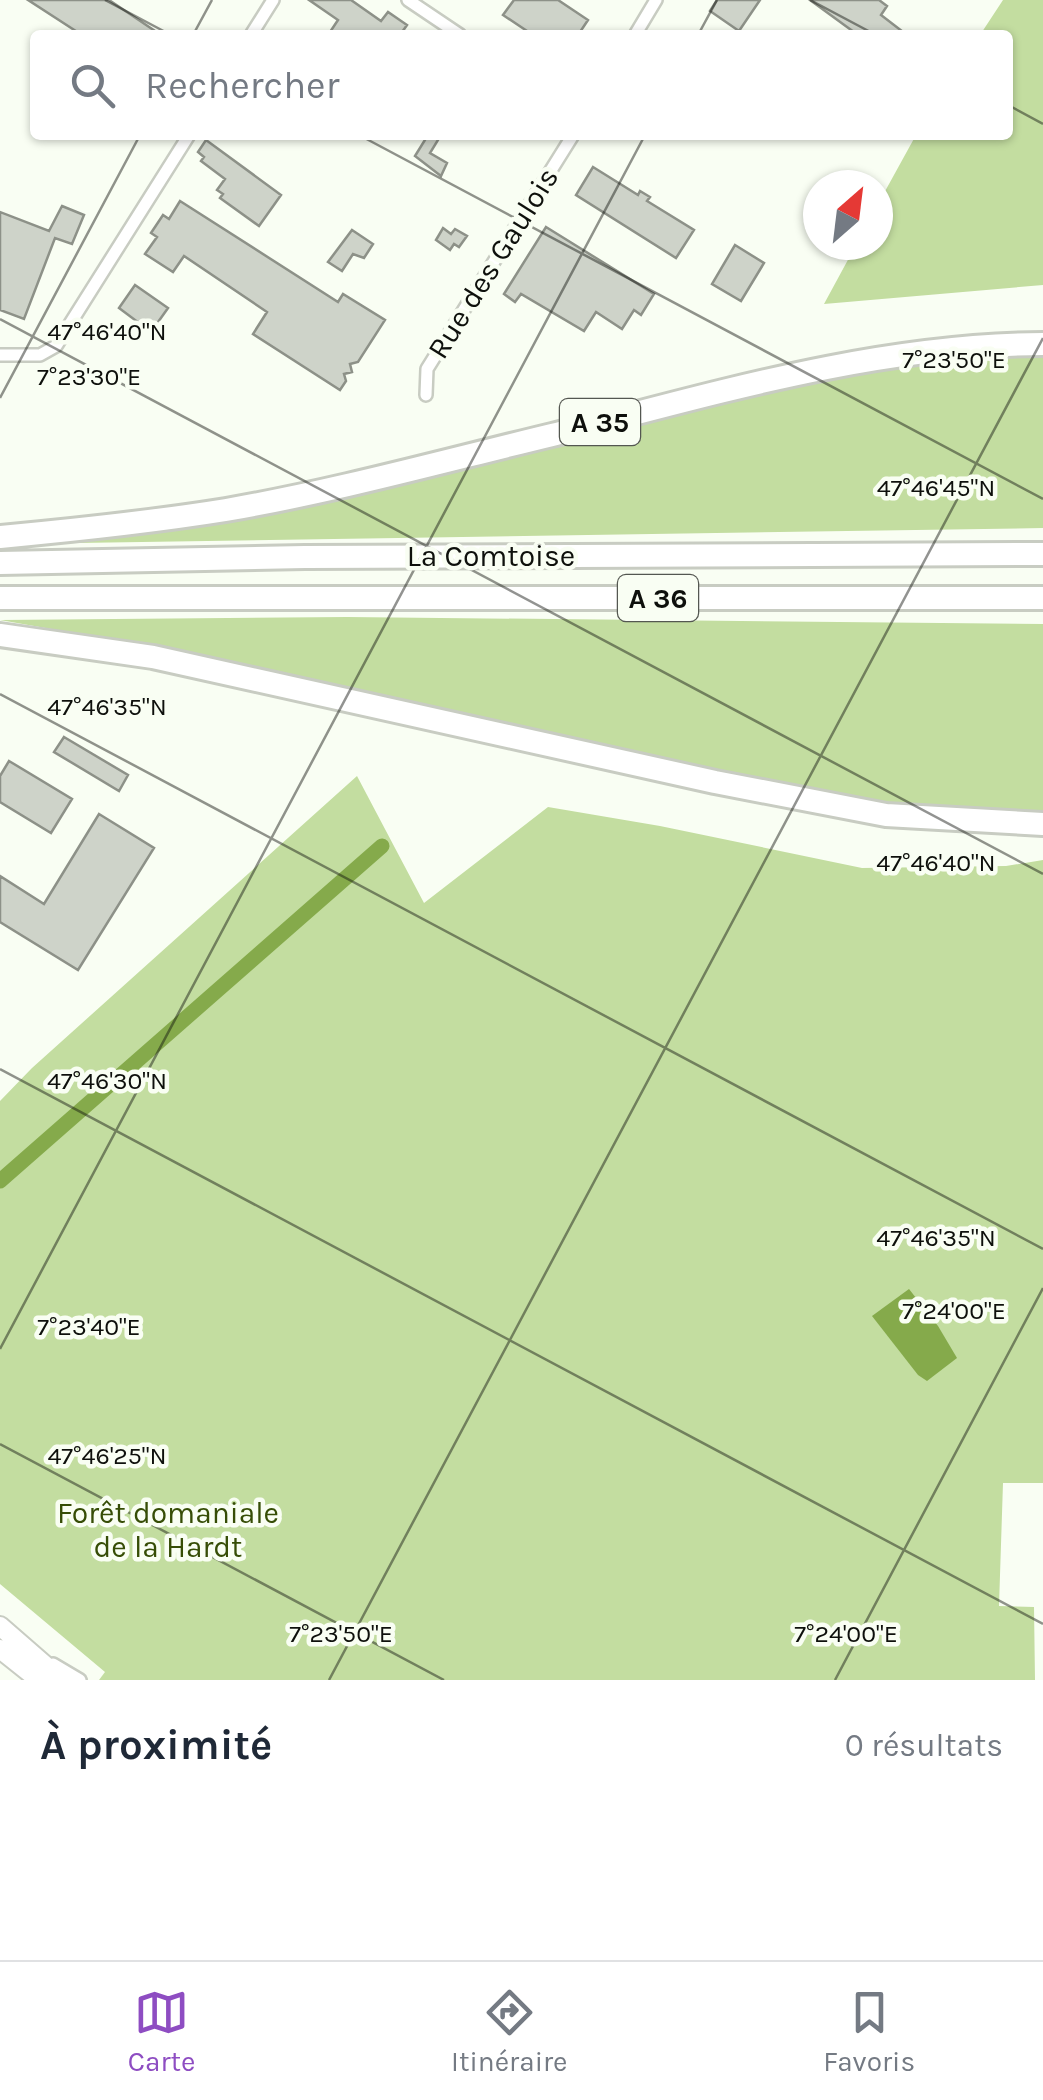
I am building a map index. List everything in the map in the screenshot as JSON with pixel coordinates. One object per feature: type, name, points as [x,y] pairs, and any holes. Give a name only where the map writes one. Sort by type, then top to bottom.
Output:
[{"type":"highway","name":"A 35","points":[[0,537],[246,506],[824,368],[907,354],[1043,344]]},
{"type":"highway","name":"La Comtoise","points":[[0,564],[305,557],[1043,554]]},
{"type":"highway","name":"La Comtoise","points":[[0,598],[1043,598]]},
{"type":"highway","points":[[0,635],[153,657],[715,782],[886,814],[1043,824]]},
{"type":"main road","points":[[0,1626],[62,1680]]},
{"type":"main road","points":[[0,1649],[36,1678]]},
{"type":"street","points":[[254,30],[273,0]]},
{"type":"street","points":[[408,0],[453,30]]},
{"type":"street","points":[[638,30],[656,0]]},
{"type":"street","points":[[0,355],[40,355],[56,346],[185,140]]},
{"type":"street","name":"Rue des Gaulois","points":[[426,395],[426,369],[570,140]]},
{"type":"street","points":[[23,1646],[80,1680]]},
{"type":"green space","points":[[1003,0],[1043,0],[1043,285],[824,304],[848,260],[893,260],[893,177],[913,140],[1013,140],[1013,30],[983,30]]},
{"type":"green space","points":[[1043,351],[1043,528],[11,544],[228,517],[825,375],[905,361]]},
{"type":"green space","points":[[347,617],[1043,624],[1043,811],[889,802],[715,770],[227,660],[0,620]]},
{"type":"green space","name":"Forêt domaniale de la Hardt","points":[[357,776],[424,903],[548,807],[862,868],[1006,866],[1043,860],[1043,1483],[1003,1483],[999,1606],[1034,1607],[1035,1680],[99,1680],[105,1672],[0,1584],[0,1101]]},
{"type":"shaded area","points":[[909,1289],[957,1358],[927,1381],[872,1316]]},
{"type":"building","points":[[28,0],[109,0],[154,30],[74,30]]},
{"type":"building","points":[[309,0],[351,0],[381,21],[388,12],[407,25],[404,30],[331,30],[338,20]]},
{"type":"building","points":[[514,0],[558,0],[588,20],[581,30],[526,30],[503,15]]},
{"type":"building","points":[[717,0],[760,0],[740,30],[710,11]]},
{"type":"building","points":[[810,0],[879,0],[887,6],[881,15],[900,30],[851,30]]},
{"type":"building","points":[[206,140],[281,195],[259,226],[220,198],[223,194],[217,190],[225,179],[201,161],[204,157],[198,152]]},
{"type":"building","points":[[425,140],[438,140],[430,153],[447,163],[441,176],[415,156]]},
{"type":"building","points":[[593,167],[638,195],[640,191],[650,197],[647,201],[694,230],[676,258],[576,195]]},
{"type":"building","points":[[180,201],[338,302],[343,294],[385,320],[358,362],[350,364],[352,372],[344,374],[346,381],[340,390],[253,334],[267,312],[184,256],[173,272],[145,254],[157,237],[151,233],[163,215],[169,219]]},
{"type":"building","points":[[62,206],[84,215],[72,244],[55,238],[24,319],[0,310],[0,212],[49,231]]},
{"type":"building","points":[[546,227],[654,294],[641,315],[634,310],[622,329],[596,312],[584,331],[521,294],[515,302],[504,294]]},
{"type":"building","points":[[443,228],[451,234],[455,229],[467,236],[459,247],[454,244],[450,250],[436,240]]},
{"type":"building","points":[[352,230],[373,244],[364,258],[353,254],[342,271],[328,262]]},
{"type":"building","points":[[735,245],[764,263],[741,301],[712,284]]},
{"type":"building","points":[[135,285],[168,308],[151,332],[119,308]]},
{"type":"building","points":[[64,737],[128,775],[119,791],[54,752]]},
{"type":"building","points":[[9,761],[72,799],[51,833],[0,802],[0,776]]},
{"type":"building","points":[[99,814],[154,848],[78,970],[0,922],[0,876],[44,904]]},
{"type":"waterway","points":[[0,1181],[382,846]]}]
